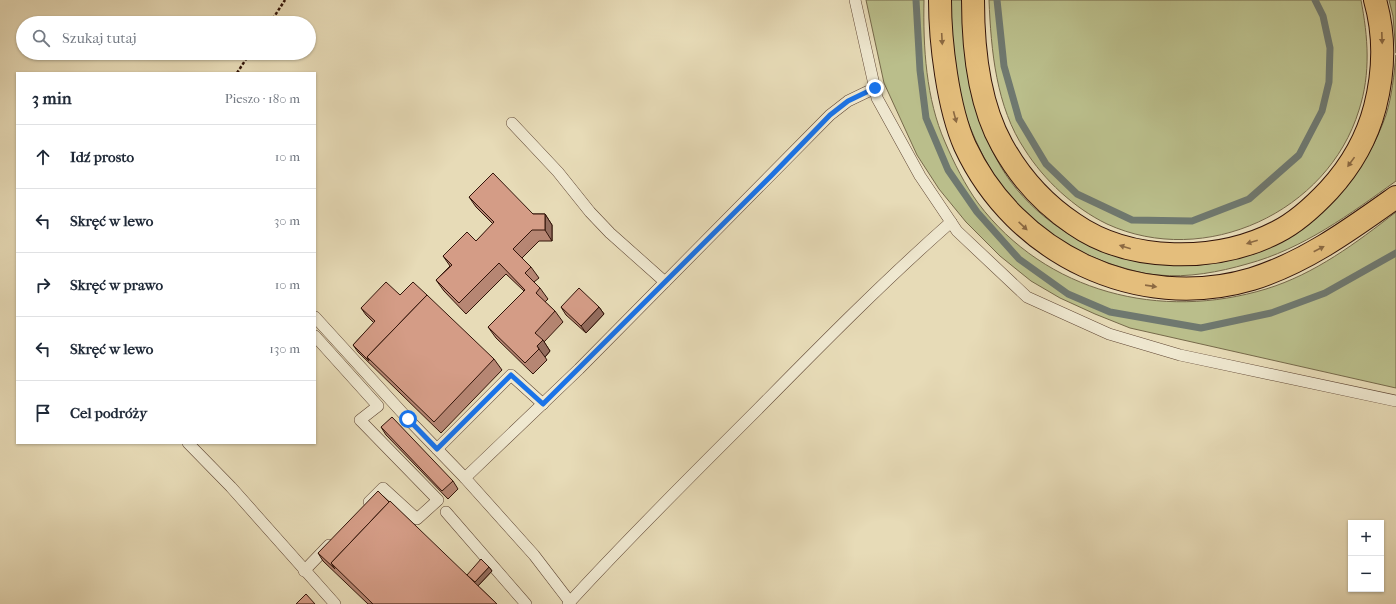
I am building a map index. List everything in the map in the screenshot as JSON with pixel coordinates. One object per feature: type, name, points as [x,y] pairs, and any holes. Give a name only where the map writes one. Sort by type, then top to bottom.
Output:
[{"type":"highway","points":[[940,0],[942,45],[946,72],[955,118],[965,146],[982,177],[1002,204],[1023,226],[1048,246],[1081,265],[1124,281],[1153,287],[1213,287],[1245,280],[1284,267],[1327,245],[1396,197]]},
{"type":"highway","points":[[973,0],[973,31],[987,110],[1001,144],[1019,172],[1046,203],[1075,225],[1107,241],[1148,253],[1194,255],[1225,251],[1258,241],[1278,232],[1316,204],[1336,182],[1355,156],[1370,126],[1378,95],[1382,60],[1382,33],[1375,0]]},
{"type":"lane","points":[[855,0],[877,98],[920,176],[957,231],[1027,297],[1109,334],[1180,355],[1396,401]]},
{"type":"lane","points":[[465,478],[543,404],[830,115],[848,101],[875,88]]},
{"type":"lane","points":[[512,123],[558,172],[590,212],[610,233],[665,282]]},
{"type":"lane","points":[[316,317],[403,414],[465,478],[534,555],[569,603],[662,505],[828,338],[914,255],[952,222]]},
{"type":"lane","points":[[316,337],[378,406],[360,420],[438,500],[417,519],[383,488],[362,510]]},
{"type":"lane","points":[[437,449],[511,375],[543,404]]},
{"type":"lane","points":[[189,444],[231,487],[304,571],[335,604]]},
{"type":"lane","points":[[446,512],[526,604]]},
{"type":"lane","points":[[304,571],[336,538]]},
{"type":"path","points":[[275,16],[285,0]]},
{"type":"path","points":[[238,72],[245,60]]},
{"type":"green space","points":[[866,0],[924,0],[925,54],[930,91],[939,125],[948,150],[960,174],[978,203],[1006,234],[1037,259],[1071,278],[1108,292],[1147,300],[1186,302],[1226,298],[1266,289],[1301,275],[1350,246],[1396,212],[1396,388],[1130,328],[1060,298],[1031,281],[1000,256],[966,222],[939,189],[917,155],[884,83]]},
{"type":"green space","points":[[948,0],[963,0],[966,45],[976,106],[990,146],[1001,167],[1023,197],[1051,222],[1067,233],[1100,250],[1117,256],[1161,264],[1203,264],[1243,257],[1280,241],[1314,219],[1343,190],[1368,155],[1388,108],[1396,55],[1396,181],[1343,218],[1307,240],[1268,257],[1226,270],[1203,274],[1169,276],[1136,271],[1114,265],[1088,255],[1065,243],[1044,229],[1025,213],[994,175],[981,152],[963,110],[955,81]]},
{"type":"green space","points":[[989,0],[1361,0],[1367,41],[1367,69],[1363,96],[1359,110],[1343,146],[1320,177],[1291,203],[1258,222],[1222,235],[1183,240],[1145,236],[1107,224],[1083,210],[1061,192],[1041,172],[1025,150],[1015,133],[1001,97],[991,38]]},
{"type":"green space","points":[[1389,0],[1396,0],[1396,53],[1393,16]]},
{"type":"building","points":[[493,173],[533,214],[545,214],[545,230],[532,230],[513,249],[531,267],[525,273],[540,288],[536,293],[555,311],[535,333],[543,340],[537,346],[539,349],[525,363],[488,327],[525,290],[499,263],[459,303],[436,280],[452,265],[443,256],[467,232],[476,241],[494,222],[469,197]]},
{"type":"building","points":[[386,282],[400,295],[413,282],[427,295],[367,357],[369,361],[353,345],[375,321],[361,308]]},
{"type":"building","points":[[579,288],[599,307],[581,326],[561,307]]},
{"type":"building","points":[[427,295],[494,359],[434,422],[367,357]]},
{"type":"building","points":[[392,417],[453,481],[442,491],[381,427]]},
{"type":"building","points":[[378,491],[389,502],[331,563],[335,569],[318,553]]},
{"type":"building","points":[[390,501],[497,604],[373,604],[331,563]]},
{"type":"building","points":[[481,559],[489,567],[475,582],[467,575]]},
{"type":"building","points":[[306,594],[315,604],[296,604]]},
{"type":"waterway","points":[[916,0],[920,70],[926,118],[948,170],[977,212],[1019,259],[1068,294],[1110,312],[1201,328],[1271,313],[1325,293],[1396,253]]},
{"type":"waterway","points":[[997,0],[1004,66],[1019,119],[1046,164],[1077,194],[1132,220],[1192,221],[1249,199],[1299,155],[1322,111],[1329,82],[1330,48],[1323,16],[1315,0]]},
{"type":"route","points":[[408,419],[437,449],[511,375],[543,404],[580,369],[830,115],[848,101],[875,88]]}]
